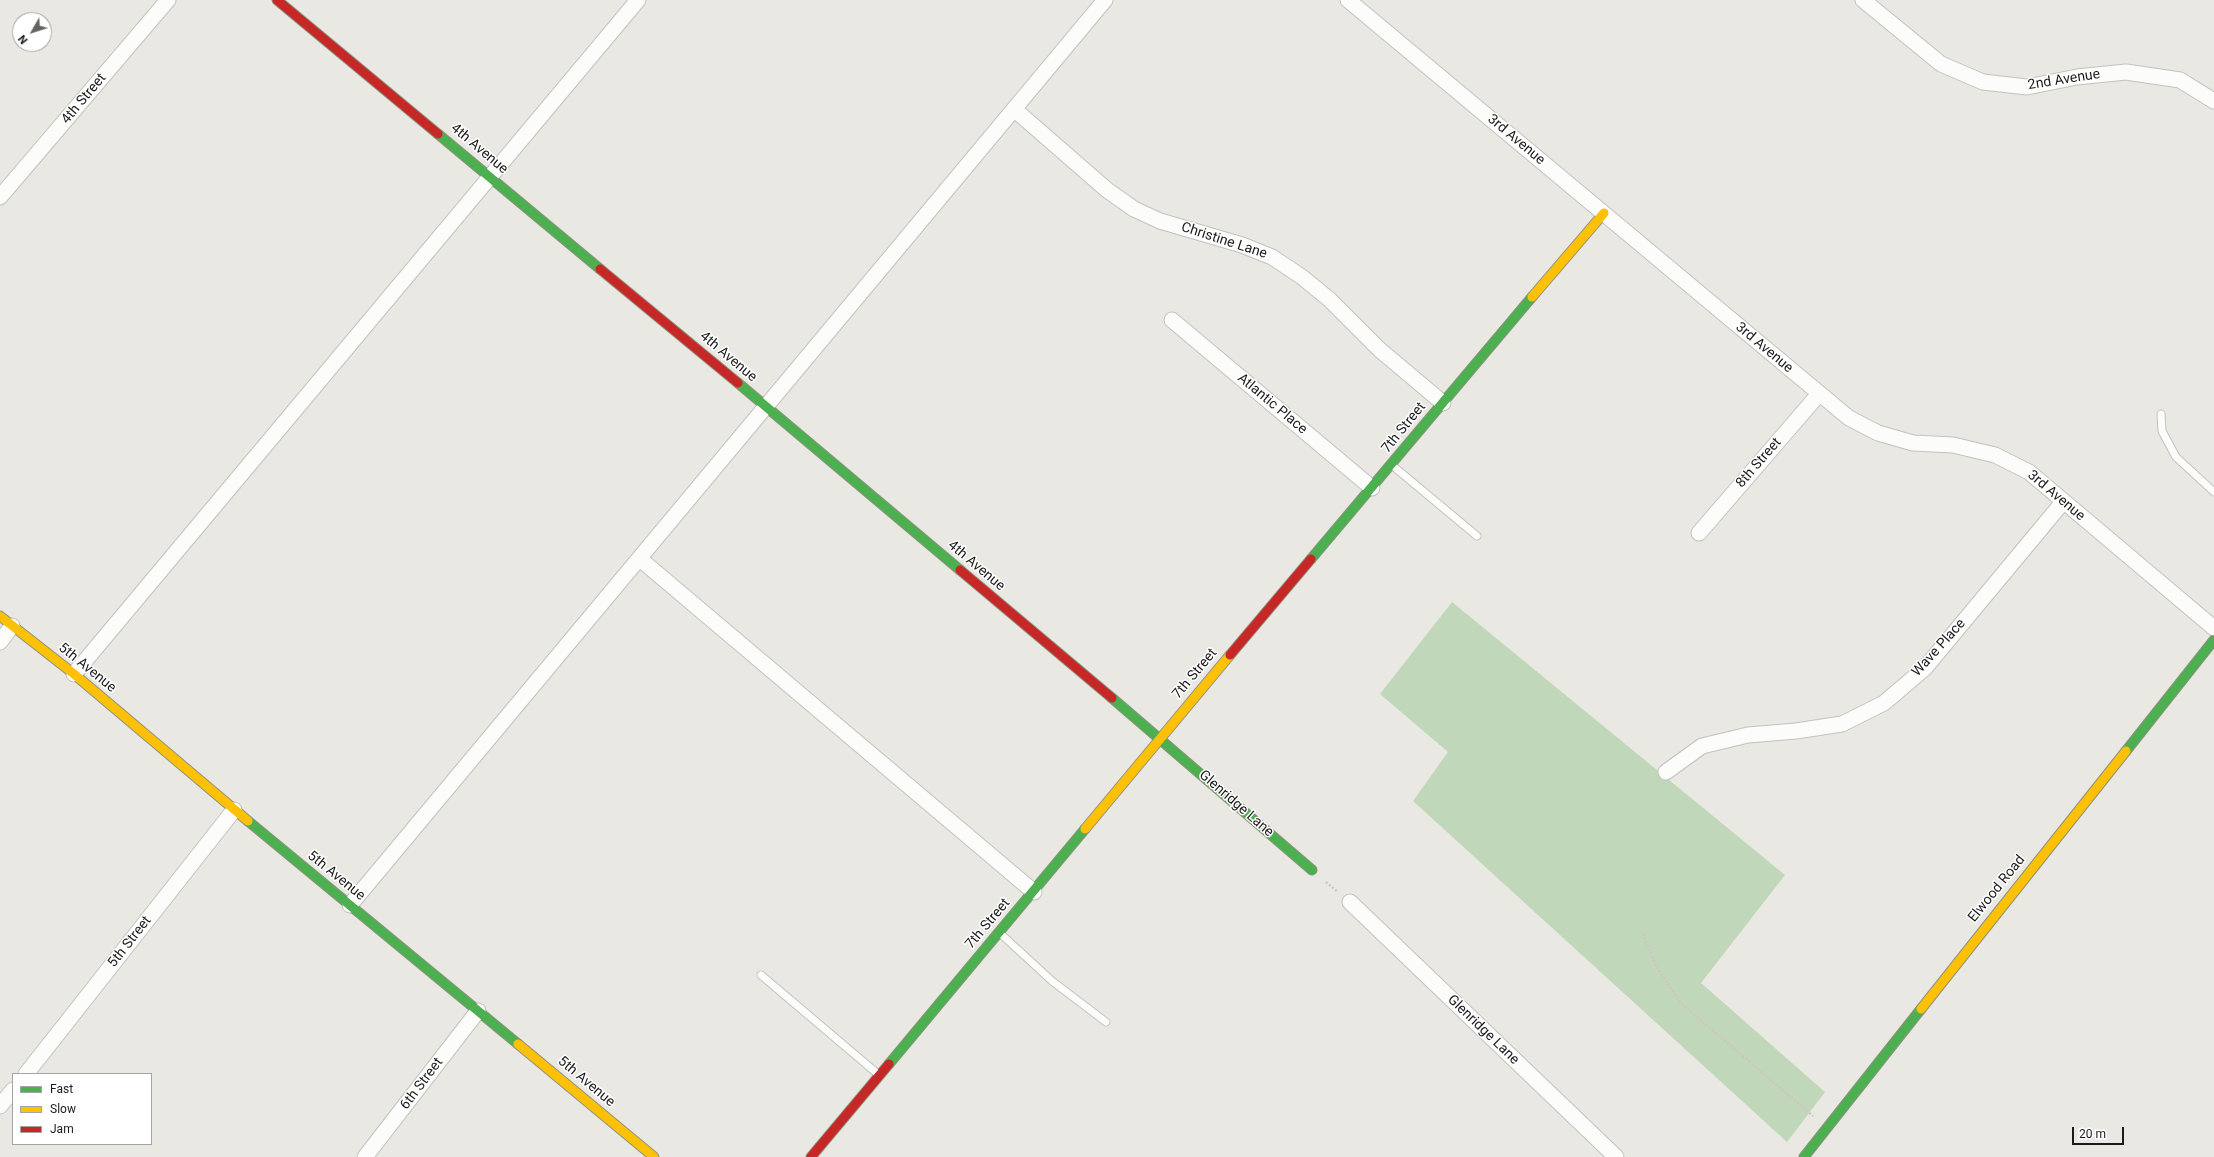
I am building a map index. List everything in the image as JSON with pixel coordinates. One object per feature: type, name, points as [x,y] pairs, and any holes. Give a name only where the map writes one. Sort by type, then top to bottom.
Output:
[{"type":"street","name":"4th Street","points":[[0,197],[168,0]]},
{"type":"street","name":"4th Avenue","points":[[277,0],[765,406],[1159,738]]},
{"type":"street","points":[[74,674],[638,0]]},
{"type":"street","points":[[350,905],[544,669],[640,559],[765,406],[1104,0]]},
{"type":"street","name":"3rd Avenue","points":[[1348,0],[1849,418],[1878,433],[1913,443],[1953,445],[1995,455],[2029,472],[2214,628]]},
{"type":"street","name":"2nd Avenue","points":[[1863,0],[1941,64],[1983,82],[2027,88],[2077,77],[2126,72],[2180,80],[2214,101]]},
{"type":"street","name":"Christine Lane","points":[[1014,109],[1107,190],[1134,209],[1160,221],[1242,245],[1272,257],[1302,276],[1334,304],[1380,350],[1443,403]]},
{"type":"street","name":"7th Street","points":[[811,1157],[1034,892],[1159,738],[1604,214]]},
{"type":"street","name":"Atlantic Place","points":[[1172,320],[1372,488]]},
{"type":"street","name":"8th Street","points":[[1699,533],[1819,394]]},
{"type":"street","name":"Wave Place","points":[[1666,772],[1702,746],[1748,735],[1796,731],[1842,724],[1884,703],[1925,668],[2063,502]]},
{"type":"street","points":[[640,559],[1034,892]]},
{"type":"street","name":"5th Avenue","points":[[0,616],[74,674],[234,810],[654,1157]]},
{"type":"street","points":[[0,642],[12,626]]},
{"type":"street","name":"Elwood Road","points":[[1804,1157],[2214,640]]},
{"type":"street","name":"Glenridge Lane","points":[[1159,738],[1312,870]]},
{"type":"street","name":"5th Street","points":[[27,1073],[234,810]]},
{"type":"street","name":"Glenridge Lane","points":[[1350,902],[1616,1157]]},
{"type":"street","name":"6th Street","points":[[365,1157],[478,1011]]},
{"type":"street","points":[[0,1106],[12,1091]]},
{"type":"lane","points":[[2161,414],[2162,432],[2176,456],[2214,492]]},
{"type":"lane","points":[[1392,465],[1477,536]]},
{"type":"lane","points":[[999,933],[1052,981],[1106,1022]]},
{"type":"lane","points":[[761,975],[879,1075]]},
{"type":"path","points":[[1312,870],[1350,902]]},
{"type":"path","points":[[1643,934],[1657,968],[1683,1005],[1827,1128]]},
{"type":"green space","points":[[1452,602],[1785,875],[1701,983],[1825,1092],[1787,1142],[1413,801],[1448,752],[1380,694]]},
{"type":"traffic: fast","points":[[438,134],[600,269]]},
{"type":"traffic: fast","points":[[1311,559],[1532,297]]},
{"type":"traffic: fast","points":[[738,383],[960,570]]},
{"type":"traffic: fast","points":[[2126,751],[2214,640]]},
{"type":"traffic: fast","points":[[1112,698],[1312,870]]},
{"type":"traffic: fast","points":[[248,821],[518,1044]]},
{"type":"traffic: fast","points":[[889,1064],[1085,829]]},
{"type":"traffic: fast","points":[[1804,1157],[1921,1009]]},
{"type":"traffic: slow","points":[[1532,297],[1604,213]]},
{"type":"traffic: slow","points":[[0,616],[74,674],[248,821]]},
{"type":"traffic: slow","points":[[1085,829],[1230,655]]},
{"type":"traffic: slow","points":[[1921,1009],[2126,751]]},
{"type":"traffic: slow","points":[[518,1044],[654,1157]]},
{"type":"traffic: jam","points":[[277,0],[438,134]]},
{"type":"traffic: jam","points":[[600,269],[738,383]]},
{"type":"traffic: jam","points":[[1230,655],[1311,559]]},
{"type":"traffic: jam","points":[[960,570],[1112,698]]},
{"type":"traffic: jam","points":[[811,1157],[889,1064]]}]
